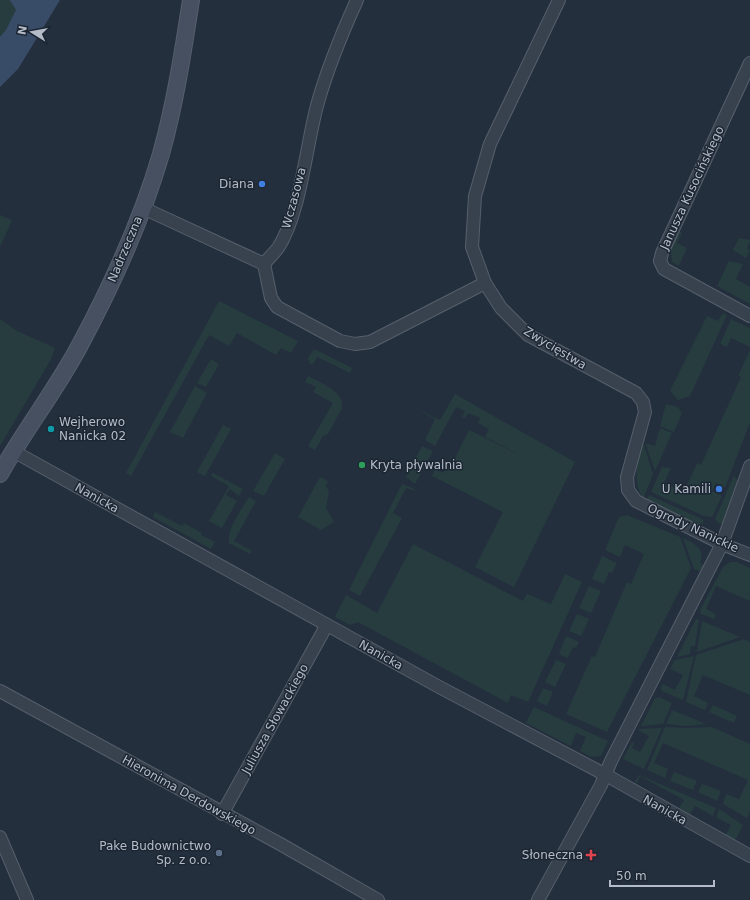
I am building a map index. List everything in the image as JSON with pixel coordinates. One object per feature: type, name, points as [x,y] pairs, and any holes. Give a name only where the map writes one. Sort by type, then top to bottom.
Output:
[{"type":"main road","name":"Nadrzeczna","points":[[0,474],[81,344],[108,288],[143,208],[161,154],[176,89],[191,0]]},
{"type":"street","name":"Wczasowa","points":[[264,264],[278,248],[287,229],[296,199],[318,101],[340,37],[357,0]]},
{"type":"street","name":"Zwycięstwa","points":[[559,0],[490,144],[475,196],[472,247],[485,283],[501,308],[511,320],[528,335],[636,393],[643,402],[645,412],[628,477],[628,490],[636,501]]},
{"type":"street","name":"Janusza Kusocińskiego","points":[[750,63],[662,252],[660,261],[664,269],[750,316]]},
{"type":"street","points":[[143,208],[264,264],[271,298],[277,307],[340,341],[354,344],[370,342],[485,283]]},
{"type":"street","name":"Nanicka","points":[[13,451],[325,624],[606,775],[750,856]]},
{"type":"street","points":[[538,900],[606,775],[611,761],[722,544],[750,466]]},
{"type":"street","name":"Ogrody Nanickie","points":[[636,501],[722,544],[750,555]]},
{"type":"street","name":"Juliusza Słowackiego","points":[[222,814],[324,632],[325,624]]},
{"type":"street","name":"Hieronima Derdowskiego","points":[[0,691],[222,814],[282,845],[378,900]]},
{"type":"street","points":[[0,836],[27,900]]},
{"type":"green space","points":[[0,0],[26,0],[0,41]]},
{"type":"green space","points":[[0,215],[12,220],[0,247]]},
{"type":"green space","points":[[678,231],[682,233],[677,243],[687,248],[679,266],[672,262],[671,253],[669,252]]},
{"type":"green space","points":[[739,238],[750,240],[747,249],[750,250],[746,258],[733,250]]},
{"type":"green space","points":[[729,261],[743,264],[736,279],[750,287],[750,304],[717,286]]},
{"type":"green space","points":[[219,301],[298,341],[291,353],[281,348],[276,355],[237,333],[229,346],[209,335],[131,476],[126,473]]},
{"type":"green space","points":[[723,313],[727,315],[690,396],[678,400],[670,391],[707,316],[718,321]]},
{"type":"green space","points":[[0,319],[17,331],[55,348],[50,361],[0,446]]},
{"type":"green space","points":[[731,319],[750,328],[750,347],[731,338],[727,347],[720,344]]},
{"type":"green space","points":[[314,349],[352,368],[350,373],[317,357],[313,364],[310,364],[308,358]]},
{"type":"green space","points":[[750,350],[750,422],[725,488],[716,483],[712,491],[722,496],[712,517],[704,516],[651,492],[662,467],[671,468],[664,483],[684,492],[697,463],[701,465],[741,377],[738,376]]},
{"type":"green space","points":[[211,359],[219,364],[206,387],[197,383]]},
{"type":"green space","points":[[308,376],[331,388],[340,397],[342,402],[342,408],[328,434],[323,436],[315,450],[308,446],[333,403],[313,392],[316,387],[305,382]]},
{"type":"green space","points":[[195,386],[207,393],[183,438],[170,432]]},
{"type":"green space","points":[[455,394],[575,462],[514,587],[475,567],[503,512],[432,476],[435,469],[443,473],[447,467],[450,468],[469,430],[530,460],[485,437],[489,429],[478,423],[480,418],[468,413],[465,418],[462,417],[465,411],[456,407],[435,446],[425,440],[435,419],[411,406],[440,420]]},
{"type":"green space","points":[[666,404],[678,407],[682,413],[674,432],[660,426]]},
{"type":"green space","points":[[223,425],[231,429],[205,476],[197,472]]},
{"type":"green space","points":[[660,428],[672,433],[655,471],[645,443],[655,446]]},
{"type":"green space","points":[[643,442],[653,474],[643,499],[638,485],[637,464]]},
{"type":"green space","points":[[422,446],[433,451],[415,484],[406,477]]},
{"type":"green space","points":[[275,453],[285,459],[264,496],[253,491]]},
{"type":"green space","points":[[213,473],[243,489],[239,496],[230,489],[226,495],[237,501],[222,528],[209,521],[229,486],[211,476]]},
{"type":"green space","points":[[734,475],[738,482],[723,524],[718,523],[715,519]]},
{"type":"green space","points":[[320,477],[328,481],[326,486],[329,492],[326,508],[334,522],[321,530],[298,517]]},
{"type":"green space","points":[[402,484],[413,488],[415,491],[406,488],[393,513],[402,518],[360,596],[349,590]]},
{"type":"green space","points":[[649,495],[704,520],[701,526],[647,501]]},
{"type":"green space","points":[[249,497],[256,501],[234,541],[252,551],[250,554],[229,543],[230,531]]},
{"type":"green space","points":[[155,512],[182,526],[184,523],[202,533],[201,535],[215,542],[211,549],[153,517]]},
{"type":"green space","points":[[627,515],[680,537],[691,568],[607,732],[566,714],[592,656],[595,657],[627,582],[631,584],[644,554],[625,545],[620,557],[605,550],[619,517]]},
{"type":"green space","points":[[683,538],[695,544],[700,550],[700,563],[704,565],[700,571],[694,569]]},
{"type":"green space","points":[[413,544],[523,601],[527,594],[551,604],[565,574],[582,582],[528,702],[511,695],[508,703],[358,622],[350,625],[335,617],[346,595],[377,613]]},
{"type":"green space","points":[[602,556],[617,563],[612,573],[609,572],[604,584],[592,579]]},
{"type":"green space","points":[[730,562],[737,562],[750,568],[750,601],[716,586],[706,609],[716,614],[714,619],[701,614],[700,610],[723,567]]},
{"type":"green space","points":[[589,586],[601,591],[591,613],[579,608]]},
{"type":"green space","points":[[577,614],[589,619],[581,636],[569,631]]},
{"type":"green space","points":[[696,619],[699,620],[695,646],[691,646],[690,654],[677,657]]},
{"type":"green space","points":[[702,621],[740,637],[697,652]]},
{"type":"green space","points":[[566,636],[579,642],[576,648],[573,647],[568,658],[559,654]]},
{"type":"green space","points":[[744,639],[750,642],[750,695],[703,675],[694,696],[708,703],[705,710],[686,702],[696,655]]},
{"type":"green space","points":[[694,656],[683,700],[662,691],[661,688],[663,684],[675,690],[683,675],[670,669],[675,660]]},
{"type":"green space","points":[[556,660],[566,664],[555,687],[545,682]]},
{"type":"green space","points":[[543,688],[553,692],[547,706],[537,701]]},
{"type":"green space","points":[[659,697],[672,703],[663,724],[641,726],[655,698]]},
{"type":"green space","points":[[713,705],[737,716],[734,723],[709,712]]},
{"type":"green space","points":[[534,707],[608,741],[601,756],[592,757],[580,751],[586,737],[576,733],[571,746],[526,723]]},
{"type":"green space","points":[[672,710],[706,724],[686,726],[666,724]]},
{"type":"green space","points":[[665,727],[712,727],[750,744],[750,812],[747,818],[723,804],[726,794],[739,799],[748,780],[663,743],[654,763],[668,769],[665,778],[647,770]]},
{"type":"green space","points":[[662,728],[644,769],[623,759],[632,742],[634,743],[632,748],[640,752],[649,736],[638,730],[639,729]]},
{"type":"green space","points":[[674,772],[697,781],[693,790],[670,781]]},
{"type":"green space","points":[[639,775],[716,808],[713,816],[695,806],[689,816],[678,810],[684,800],[640,776],[635,786],[633,785]]},
{"type":"green space","points":[[702,784],[721,791],[717,801],[698,792]]},
{"type":"green space","points":[[719,809],[743,825],[735,841],[725,836],[731,825],[716,817]]},
{"type":"water","points":[[10,0],[60,0],[18,69],[0,87],[0,37],[6,30],[16,10]]},
{"type":"place","name":"Diana","points":[[262,184]]},
{"type":"place","name":"Wejherowo Nanicka 02","points":[[51,429]]},
{"type":"place","name":"Kryta pływalnia","points":[[362,465]]},
{"type":"place","name":"U Kamili","points":[[719,489]]},
{"type":"place","name":"Pake Budownictwo Sp. z o.o.","points":[[219,853]]},
{"type":"place","name":"Słoneczna","points":[[591,855]]}]
